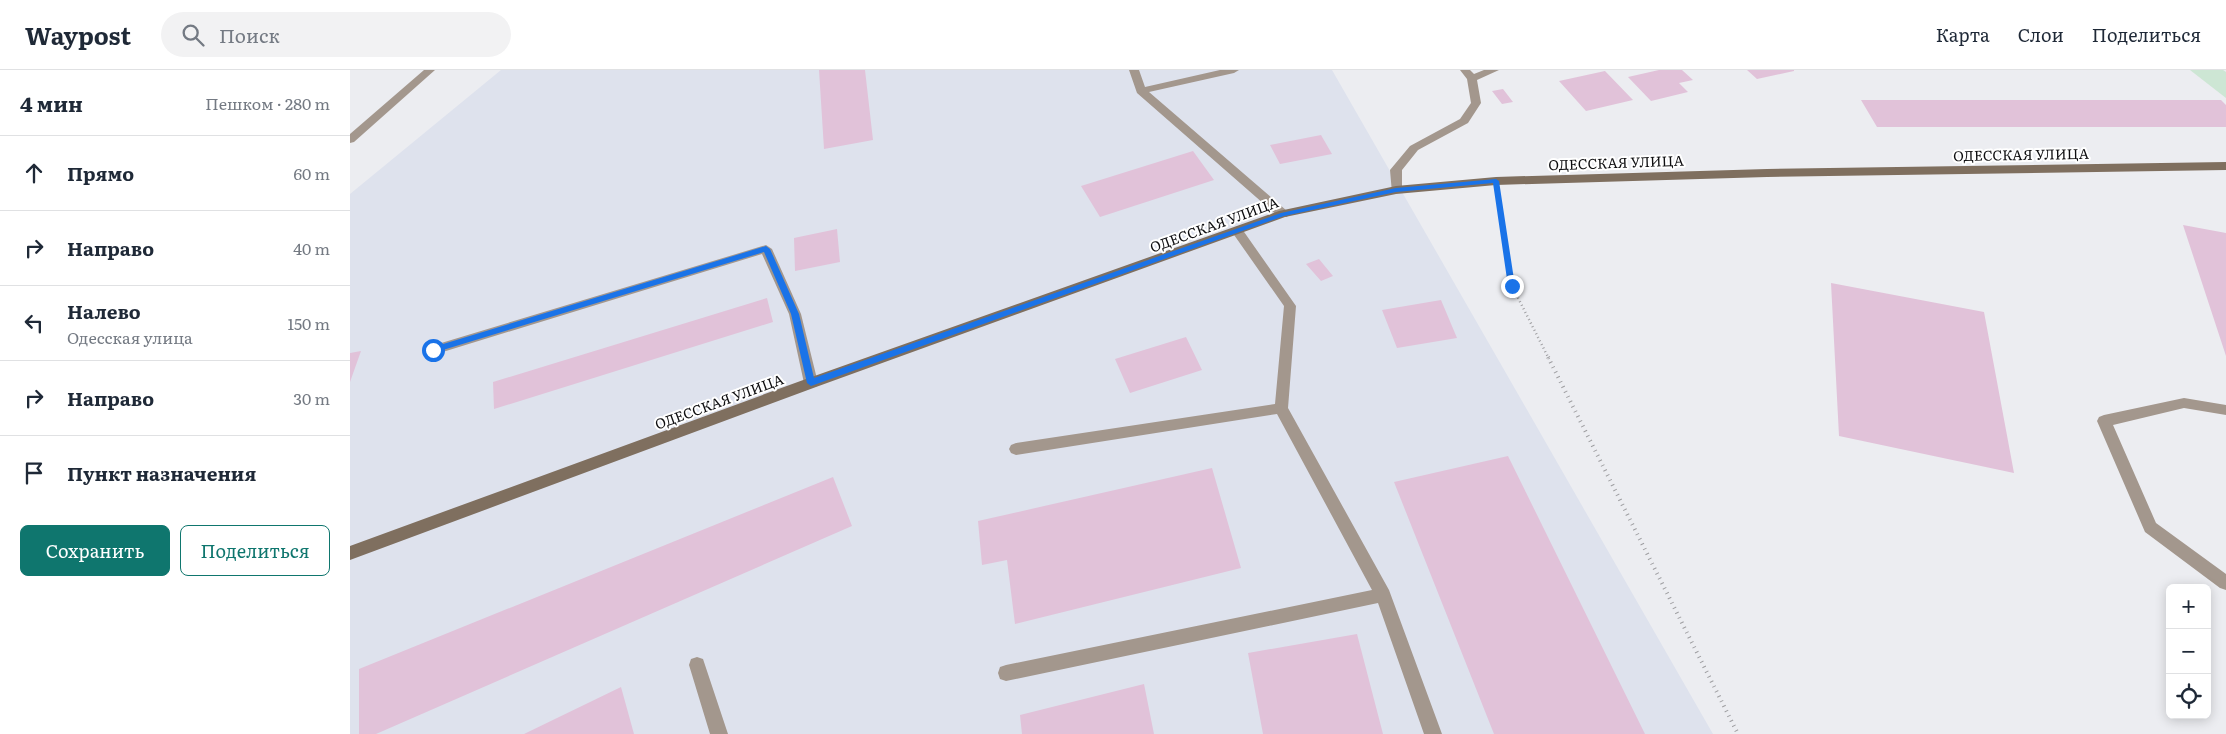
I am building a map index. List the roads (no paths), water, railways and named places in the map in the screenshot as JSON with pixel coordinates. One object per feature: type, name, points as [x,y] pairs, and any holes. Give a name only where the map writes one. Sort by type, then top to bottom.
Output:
[{"type":"main road","name":"ОДЕССКАЯ УЛИЦА","points":[[350,554],[811,383],[1238,232],[1283,214],[1396,190],[1496,181],[1767,173],[2226,166]]},
{"type":"street","points":[[350,140],[430,70]]},
{"type":"street","points":[[1134,70],[1141,91],[1283,214]]},
{"type":"street","points":[[1141,91],[1234,70]]},
{"type":"street","points":[[1396,190],[1396,170],[1414,148],[1464,121],[1476,104],[1468,74],[1494,70]]},
{"type":"street","points":[[1238,232],[1290,306],[1281,408],[1383,595],[1433,734]]},
{"type":"street","points":[[433,350],[766,249],[795,314],[811,383]]},
{"type":"street","points":[[2226,410],[2184,403],[2104,421],[2150,527],[2226,583]]},
{"type":"street","points":[[1016,449],[1281,408]]},
{"type":"street","points":[[1006,673],[1383,595]]},
{"type":"street","points":[[697,665],[720,734]]}]
